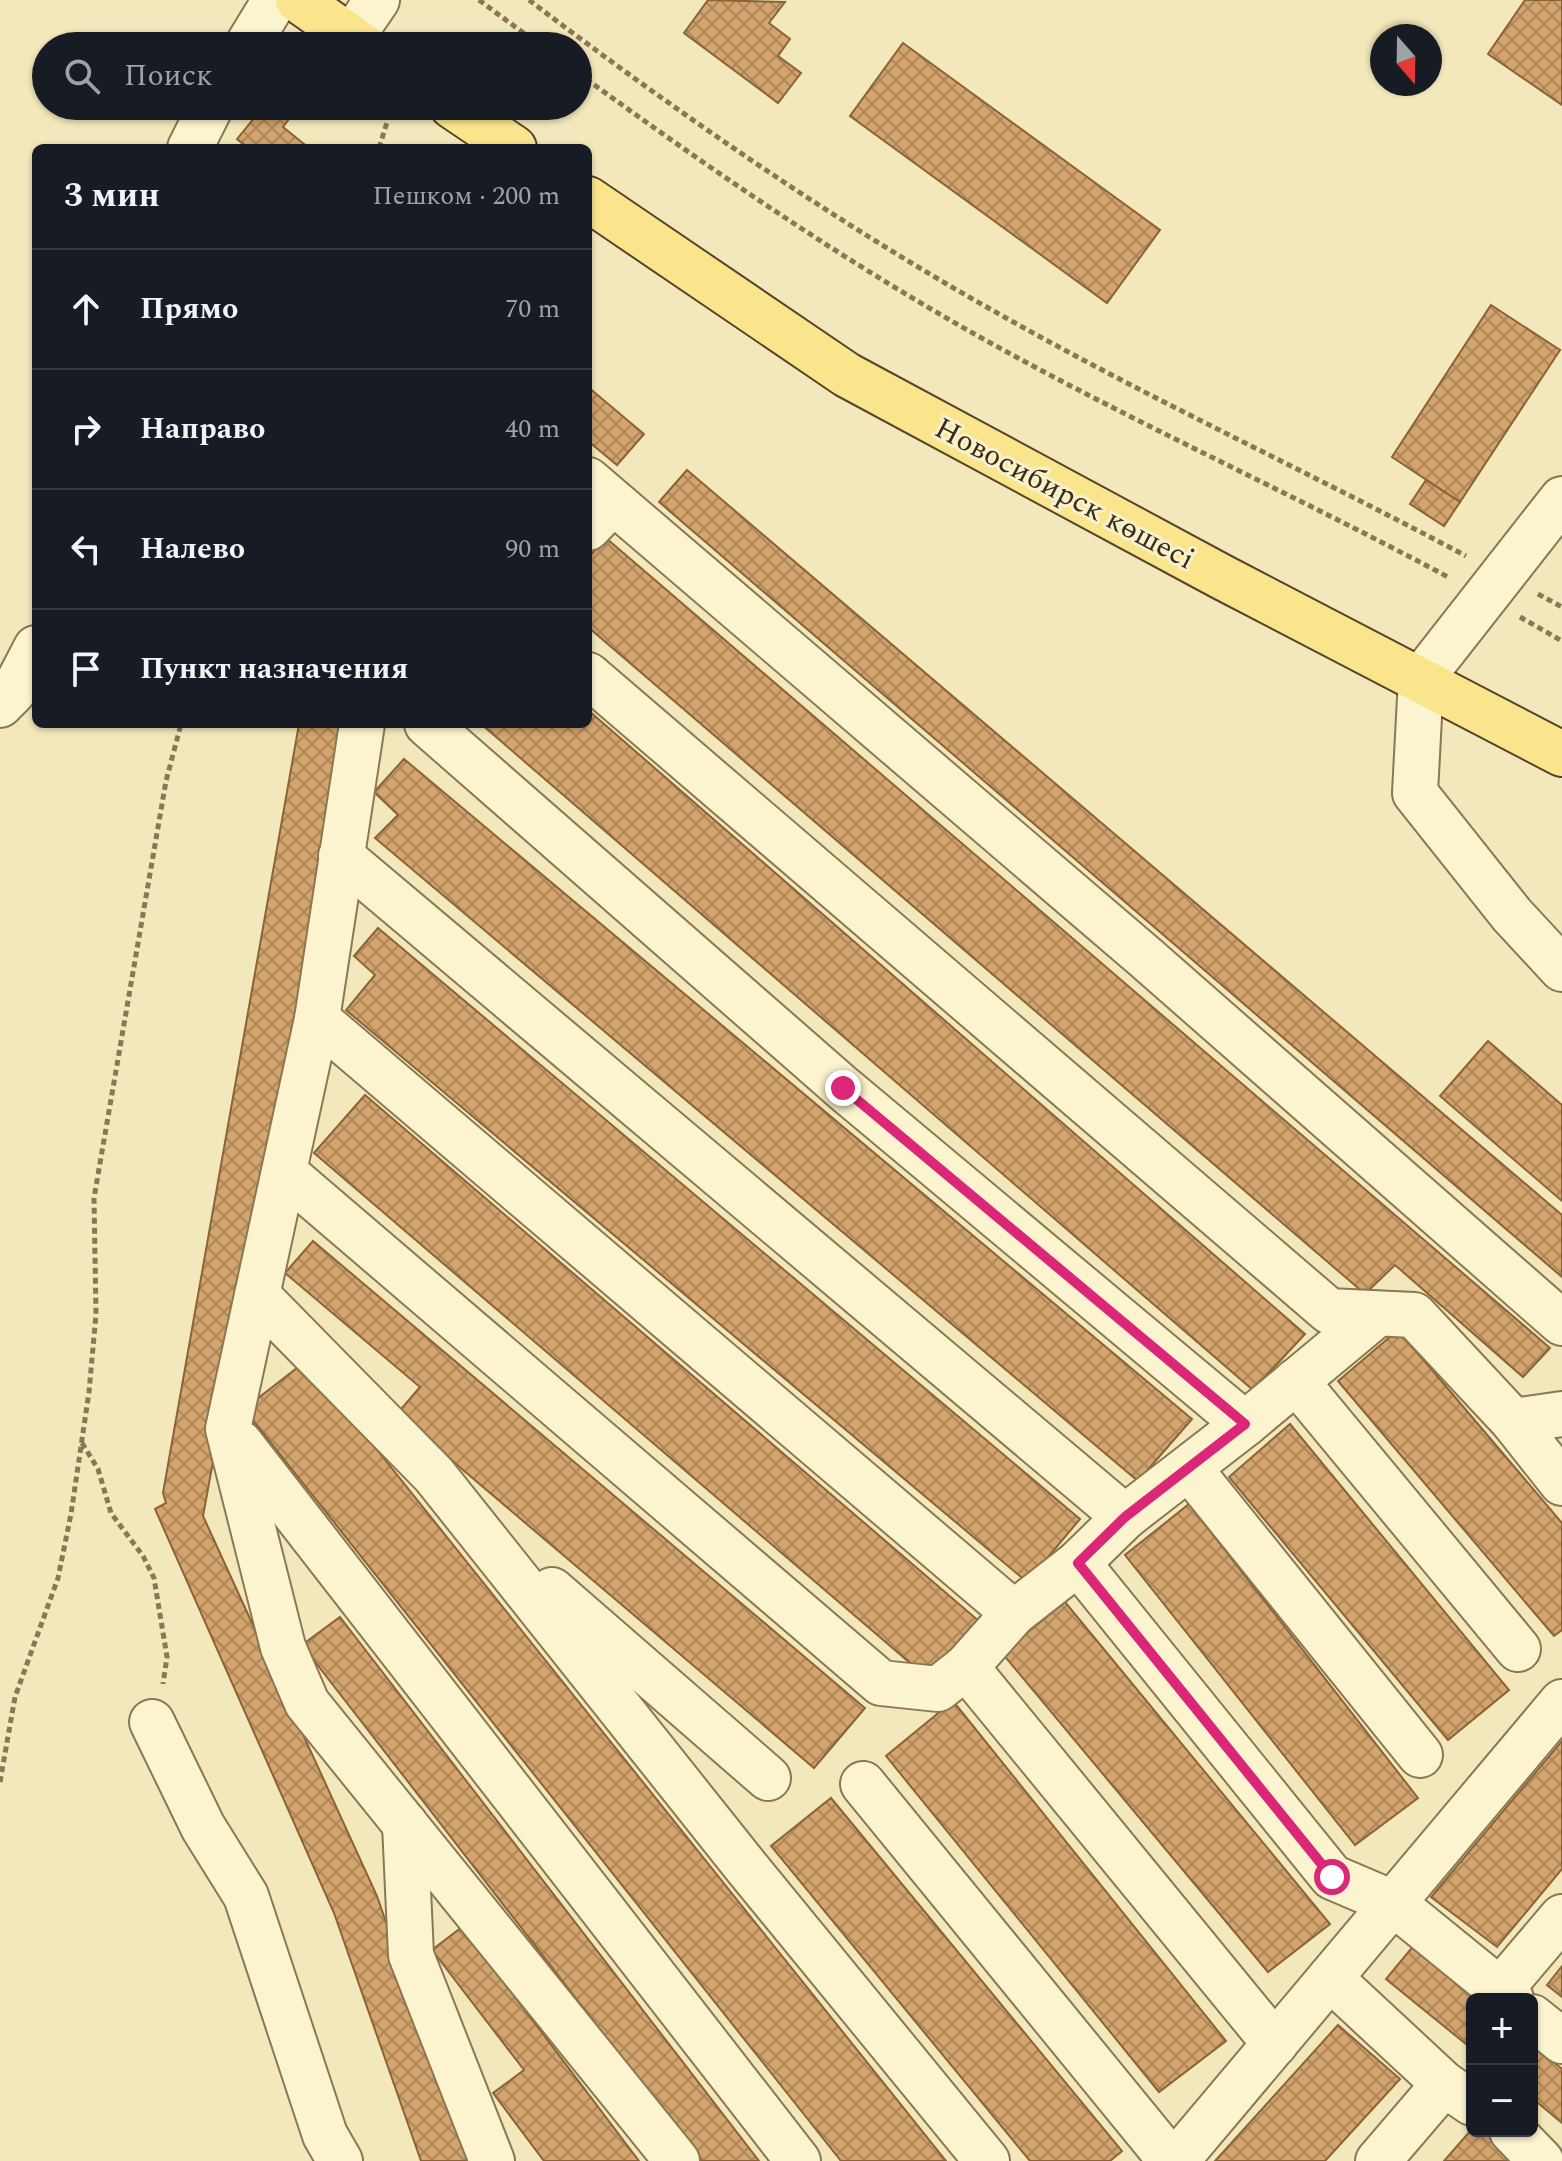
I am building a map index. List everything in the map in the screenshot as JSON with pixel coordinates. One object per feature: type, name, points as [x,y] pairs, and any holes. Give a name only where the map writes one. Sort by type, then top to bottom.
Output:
[{"type":"main road","points":[[298,0],[343,32]]},
{"type":"main road","points":[[473,120],[508,144]]},
{"type":"main road","name":"Новосибирск көшесі","points":[[592,202],[847,375],[1222,577],[1562,754]]},
{"type":"street","points":[[256,32],[275,0]]},
{"type":"street","points":[[362,32],[377,0]]},
{"type":"street","points":[[192,144],[204,120]]},
{"type":"street","points":[[1562,499],[1421,679],[1415,793],[1512,915],[1562,969]]},
{"type":"street","points":[[596,503],[1145,957],[1562,1323]]},
{"type":"street","points":[[0,705],[13,692],[32,656]]},
{"type":"street","points":[[592,678],[1329,1311],[1414,1315],[1513,1421],[1562,1483]]},
{"type":"street","points":[[361,728],[317,1019],[228,1429],[283,1647],[307,1703],[677,2161]]},
{"type":"street","points":[[432,728],[843,1088],[1245,1424]]},
{"type":"street","points":[[341,856],[1125,1517]]},
{"type":"street","points":[[317,1019],[1014,1613]]},
{"type":"street","points":[[284,1172],[881,1683],[938,1689],[966,1667],[1014,1613],[1078,1563],[1125,1517],[1245,1424],[1377,1314]]},
{"type":"street","points":[[257,1295],[434,1475],[747,1868],[987,2161]]},
{"type":"street","points":[[1296,1381],[1518,1649]]},
{"type":"street","points":[[1513,1421],[1562,1414]]},
{"type":"street","points":[[228,1429],[798,2161]]},
{"type":"street","points":[[1189,1468],[1420,1755]]},
{"type":"street","points":[[468,1518],[768,1778]]},
{"type":"street","points":[[1078,1563],[1332,1877],[1393,1903],[1503,1993]]},
{"type":"street","points":[[966,1667],[1275,2044]]},
{"type":"street","points":[[863,1784],[1174,2161],[1562,1702]]},
{"type":"street","points":[[152,1722],[203,1827],[246,1896],[325,2135],[340,2161]]},
{"type":"street","points":[[405,1824],[411,1955],[492,2154]]},
{"type":"street","points":[[1519,1993],[1562,1917]]},
{"type":"street","points":[[1330,1978],[1458,2094],[1378,2161]]},
{"type":"street","points":[[1538,2022],[1562,2041]]},
{"type":"street","points":[[1518,2137],[1541,2161]]},
{"type":"path","points":[[479,0],[522,32]]},
{"type":"path","points":[[529,0],[572,32]]},
{"type":"path","points":[[592,47],[902,258],[1098,367],[1338,488],[1494,586],[1562,641]]},
{"type":"path","points":[[592,83],[672,142],[775,210],[897,289],[978,336],[1119,412],[1386,544],[1494,586],[1562,607]]},
{"type":"path","points":[[380,144],[388,120]]},
{"type":"path","points":[[0,1782],[15,1697],[58,1578],[81,1442],[96,1314],[94,1198],[166,781],[180,728]]},
{"type":"path","points":[[81,1442],[98,1469],[111,1513],[143,1556],[154,1578],[167,1657],[152,1722]]},
{"type":"building","points":[[708,0],[785,2],[769,23],[790,39],[778,56],[801,73],[778,103],[684,33]]},
{"type":"building","points":[[1525,0],[1562,0],[1562,105],[1488,54]]},
{"type":"building","points":[[903,43],[1160,230],[1107,303],[850,116]]},
{"type":"building","points":[[253,120],[288,120],[283,127],[304,144],[243,144],[237,139]]},
{"type":"building","points":[[1491,305],[1560,350],[1460,502],[1392,457]]},
{"type":"building","points":[[592,390],[644,434],[617,465],[592,444]]},
{"type":"building","points":[[687,470],[1562,1215],[1562,1277],[659,502]]},
{"type":"building","points":[[1426,480],[1460,502],[1444,526],[1410,504]]},
{"type":"building","points":[[606,538],[1550,1348],[1523,1377],[1395,1265],[1365,1294],[592,630],[592,554]]},
{"type":"building","points":[[592,713],[1305,1334],[1253,1390],[486,728],[592,728]]},
{"type":"building","points":[[298,728],[348,728],[203,1516],[377,1896],[468,2161],[421,2161],[334,1913],[155,1509],[166,1503],[163,1493]]},
{"type":"building","points":[[404,759],[1192,1419],[1138,1481],[375,838],[398,815],[374,792]]},
{"type":"building","points":[[378,928],[1080,1519],[1027,1582],[346,1010],[375,975],[354,956]]},
{"type":"building","points":[[1488,1041],[1562,1105],[1562,1201],[1440,1096]]},
{"type":"building","points":[[365,1095],[980,1622],[930,1680],[314,1153]]},
{"type":"building","points":[[313,1241],[865,1708],[814,1768],[397,1414],[420,1387],[285,1273]]},
{"type":"building","points":[[1398,1330],[1562,1523],[1562,1630],[1554,1636],[1338,1381]]},
{"type":"building","points":[[306,1361],[946,2161],[841,2161],[244,1409]]},
{"type":"building","points":[[1290,1424],[1509,1690],[1448,1740],[1229,1477]]},
{"type":"building","points":[[1189,1504],[1418,1798],[1355,1845],[1125,1555]]},
{"type":"building","points":[[1065,1602],[1330,1924],[1268,1972],[1002,1653]]},
{"type":"building","points":[[340,1617],[759,2161],[702,2161],[302,1645]]},
{"type":"building","points":[[953,1701],[1226,2041],[1159,2092],[886,1756]]},
{"type":"building","points":[[1562,1741],[1562,1869],[1497,1947],[1431,1897]]},
{"type":"building","points":[[831,1798],[1122,2151],[1110,2161],[1030,2161],[771,1846]]},
{"type":"building","points":[[462,1927],[639,2161],[544,2161],[493,2093],[524,2070],[432,1950]]},
{"type":"building","points":[[1415,1944],[1472,1993],[1466,1993],[1466,2044],[1386,1979]]},
{"type":"building","points":[[1562,1966],[1562,1997],[1547,1985]]},
{"type":"building","points":[[1338,2025],[1400,2079],[1325,2161],[1215,2161]]},
{"type":"building","points":[[1538,2049],[1562,2069],[1562,2123],[1538,2103]]},
{"type":"building","points":[[1466,2136],[1494,2137],[1521,2161],[1444,2161]]},
{"type":"route","points":[[843,1088],[1245,1424],[1125,1517],[1078,1563],[1332,1877]]}]
